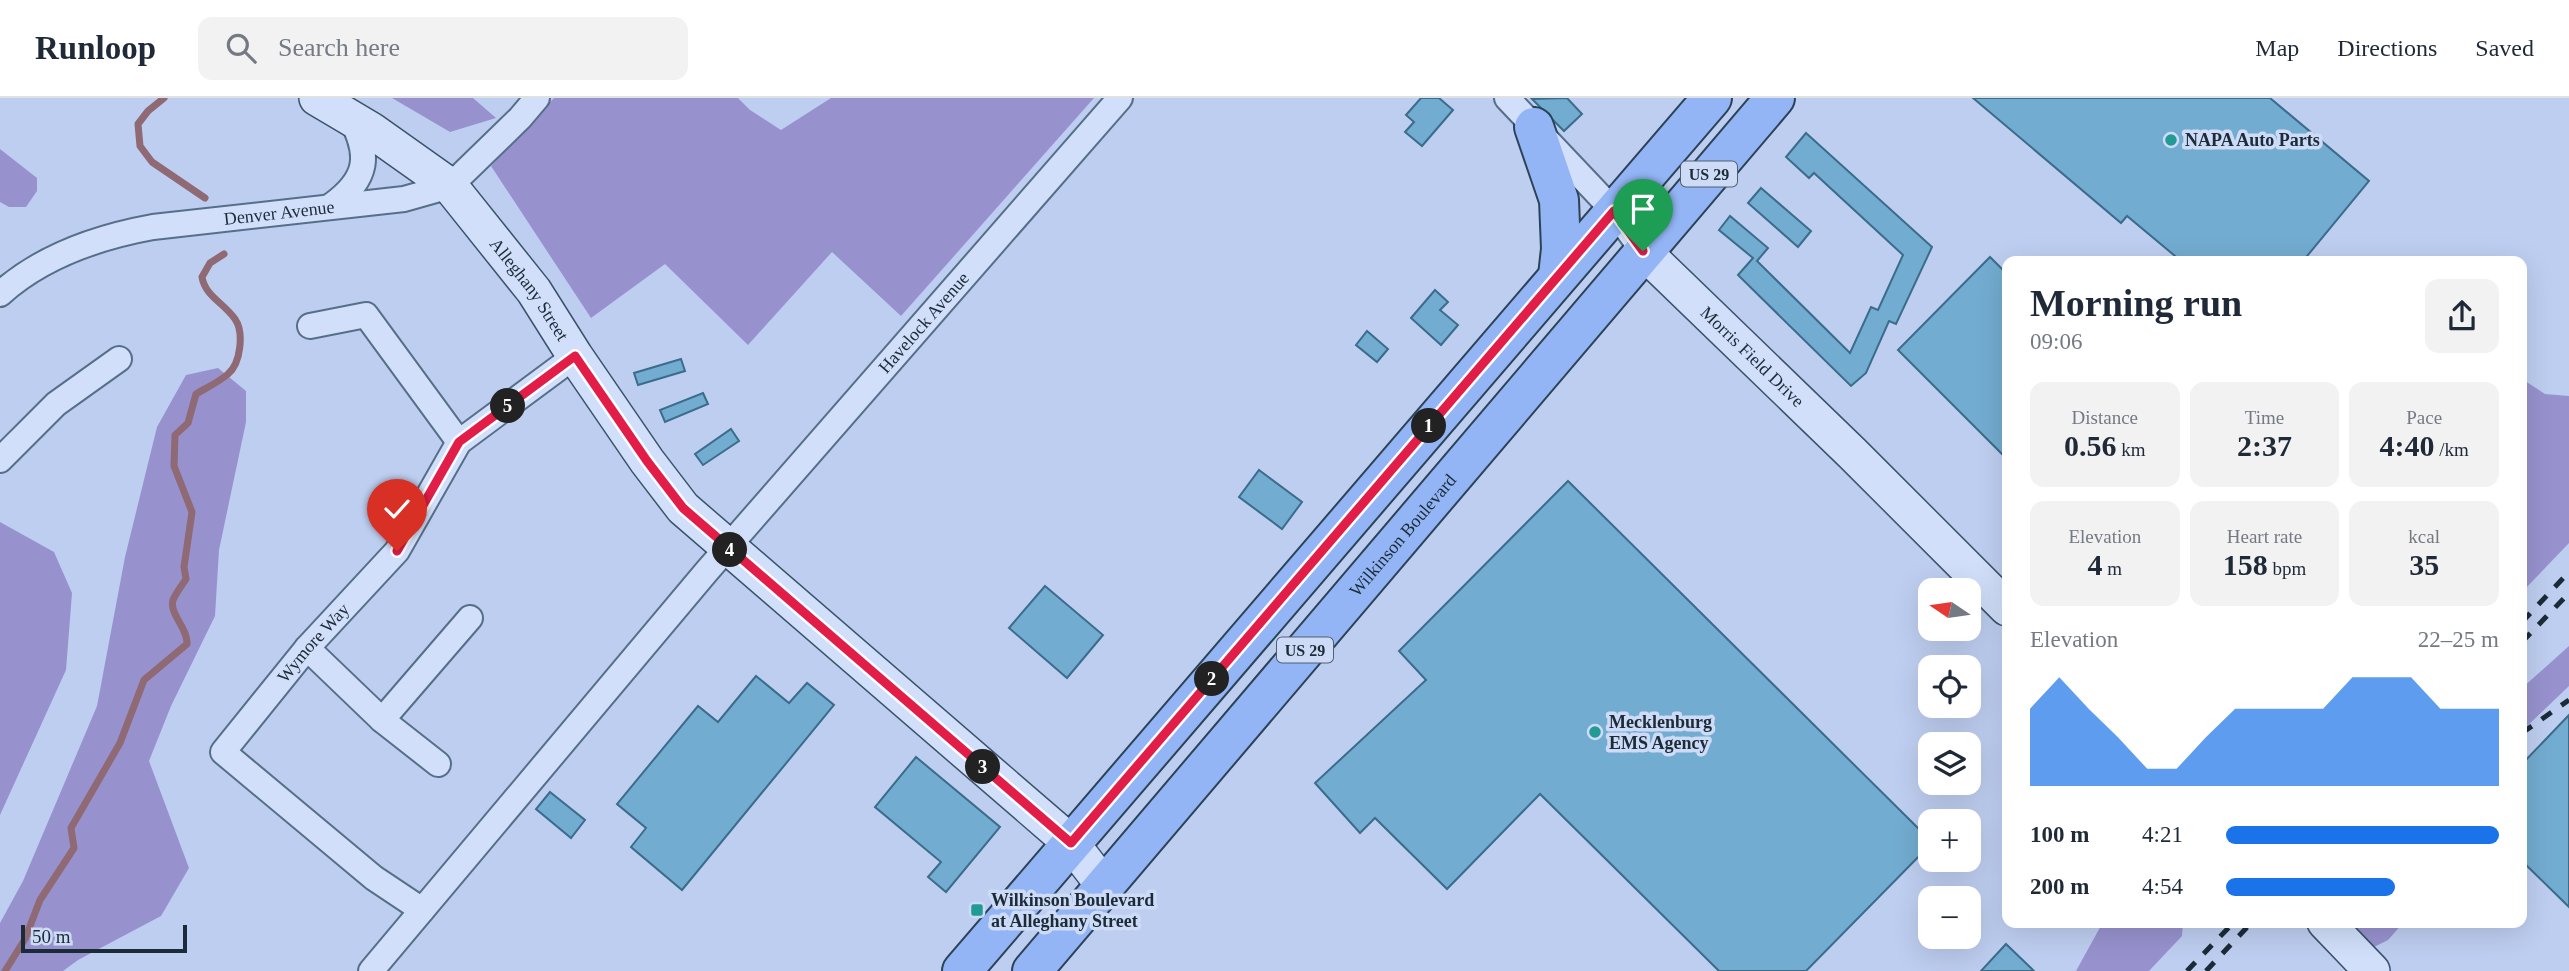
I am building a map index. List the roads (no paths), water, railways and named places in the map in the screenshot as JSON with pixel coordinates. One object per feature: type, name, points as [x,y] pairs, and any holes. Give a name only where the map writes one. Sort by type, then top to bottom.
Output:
[{"type":"main road","name":"US 29","points":[[962,971],[1712,98]]},
{"type":"main road","name":"Wilkinson Boulevard","points":[[1032,971],[1775,98]]},
{"type":"main road","points":[[1534,127],[1559,200],[1561,249],[1558,276]]},
{"type":"street","name":"Alleghany Street","points":[[317,98],[350,117],[450,186],[534,291],[647,461],[683,508],[1071,843],[1105,887]]},
{"type":"street","name":"Denver Avenue","points":[[0,295],[38,265],[117,233],[332,205],[404,199],[450,186],[537,98]]},
{"type":"street","name":"Havelock Avenue","points":[[371,971],[729,548],[1120,98]]},
{"type":"street","name":"Morris Field Drive","points":[[1507,98],[1614,211],[1643,251],[2002,603]]},
{"type":"street","points":[[332,205],[346,195],[358,181],[364,156],[362,139],[350,117]]},
{"type":"street","points":[[310,326],[366,315],[459,442]]},
{"type":"street","name":"Wymore Way","points":[[422,910],[374,878],[223,752],[307,648],[397,551],[459,442],[575,356]]},
{"type":"street","points":[[0,460],[56,404],[119,359]]},
{"type":"street","points":[[382,720],[470,618]]},
{"type":"street","points":[[307,648],[382,720],[438,764]]},
{"type":"street","points":[[2331,928],[2372,971]]},
{"type":"waterway","points":[[164,98],[148,111],[138,124],[140,146],[152,162],[205,198]]},
{"type":"waterway","points":[[5,971],[25,939],[40,900],[74,848],[71,828],[120,743],[144,680],[187,644],[185,632],[172,605],[186,579],[184,567],[192,512],[174,466],[175,435],[188,423],[196,394],[228,374],[236,363],[240,339],[238,325],[231,313],[207,289],[202,277],[210,263],[224,254]]},
{"type":"railway","points":[[2527,617],[2569,572]]},
{"type":"railway","points":[[2527,637],[2569,593]]},
{"type":"railway","points":[[2527,729],[2569,700]]},
{"type":"railway","points":[[2187,971],[2228,928]]},
{"type":"railway","points":[[2206,971],[2246,928]]},
{"type":"place","name":"NAPA Auto Parts","points":[[2171,140]]},
{"type":"place","name":"Mecklenburg EMS Agency","points":[[1595,732]]},
{"type":"place","name":"Wilkinson Boulevard at Alleghany Street","points":[[977,910]]}]
